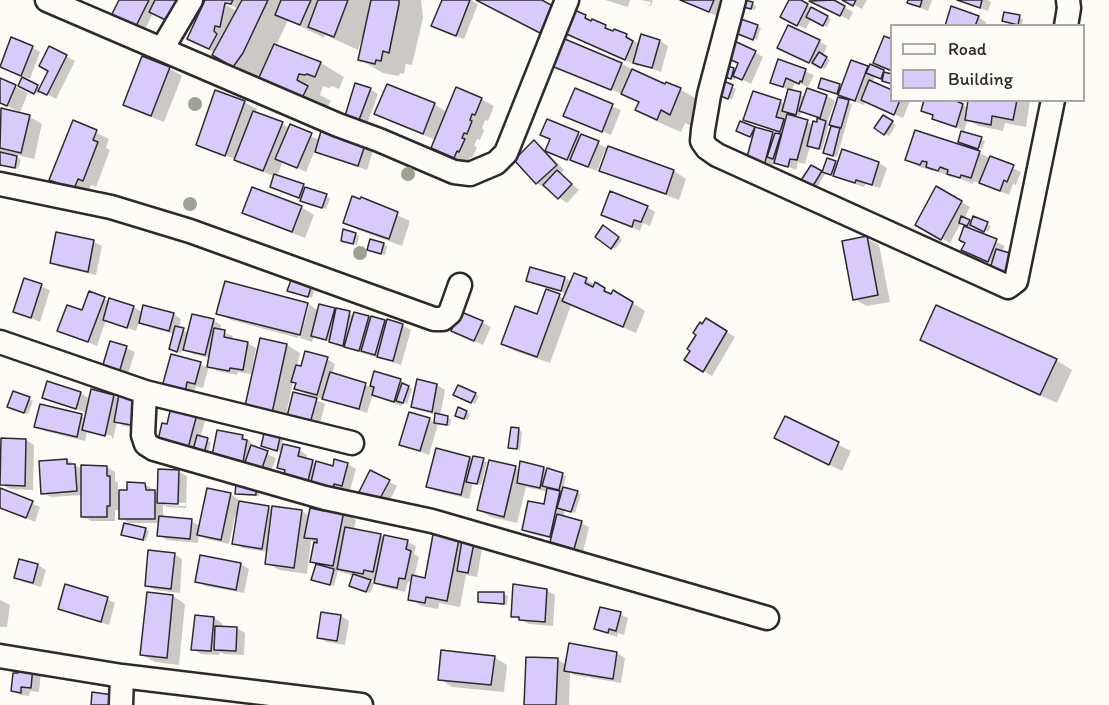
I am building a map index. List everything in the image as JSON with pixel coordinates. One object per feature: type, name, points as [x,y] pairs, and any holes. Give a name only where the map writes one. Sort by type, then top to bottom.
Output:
[{"type":"street","points":[[47,0],[338,125],[454,172],[470,174],[496,163],[506,153],[567,0]]},
{"type":"street","points":[[162,49],[191,0]]},
{"type":"street","points":[[734,0],[709,95],[702,141],[707,148],[717,155],[1008,287],[1016,281],[1018,275],[1053,102]]},
{"type":"street","points":[[1066,24],[1068,0]]},
{"type":"street","points":[[0,184],[111,207],[190,231],[434,320],[443,319],[450,313],[460,285]]},
{"type":"street","points":[[0,342],[145,392],[352,443]]},
{"type":"street","points":[[145,392],[143,435],[146,444],[154,449],[325,498],[432,521],[768,618]]},
{"type":"street","points":[[0,656],[122,676],[361,705]]},
{"type":"street","points":[[121,705],[122,676]]},
{"type":"building","points":[[119,0],[149,0],[134,30],[110,18]]},
{"type":"building","points":[[155,0],[186,0],[174,24],[149,12]]},
{"type":"building","points":[[205,0],[233,0],[231,4],[225,3],[220,27],[215,26],[214,31],[217,34],[209,49],[187,39]]},
{"type":"building","points":[[242,0],[268,0],[243,53],[233,67],[212,55]]},
{"type":"building","points":[[281,0],[311,0],[300,25],[275,15]]},
{"type":"building","points":[[318,0],[348,0],[334,37],[308,27]]},
{"type":"building","points":[[371,0],[399,0],[389,53],[383,51],[381,61],[376,60],[375,64],[358,60]]},
{"type":"building","points":[[442,0],[470,0],[456,36],[431,26]]},
{"type":"building","points":[[476,0],[542,0],[553,6],[540,33]]},
{"type":"building","points":[[680,0],[714,0],[709,12]]},
{"type":"building","points":[[744,0],[753,2],[751,9],[739,6]]},
{"type":"building","points":[[789,0],[801,0],[808,4],[797,26],[780,17]]},
{"type":"building","points":[[834,0],[845,6],[840,16],[809,1]]},
{"type":"building","points":[[842,0],[856,0],[853,6]]},
{"type":"building","points":[[908,0],[922,0],[920,7],[907,3]]},
{"type":"building","points":[[957,0],[982,0],[980,8]]},
{"type":"building","points":[[951,6],[979,16],[976,24],[946,24]]},
{"type":"building","points":[[811,7],[828,16],[823,26],[806,17]]},
{"type":"building","points":[[572,9],[586,15],[585,18],[591,21],[592,19],[606,25],[605,28],[627,34],[626,37],[633,41],[625,60],[562,32]]},
{"type":"building","points":[[1004,12],[1020,15],[1018,24],[1002,21]]},
{"type":"building","points":[[738,18],[758,25],[753,40],[733,32]]},
{"type":"building","points":[[788,25],[820,40],[809,63],[777,48]]},
{"type":"building","points":[[641,34],[660,40],[652,68],[633,63]]},
{"type":"building","points":[[884,36],[890,38],[890,70],[873,63]]},
{"type":"building","points":[[11,37],[33,46],[21,76],[0,67]]},
{"type":"building","points":[[560,37],[622,63],[611,90],[549,65]]},
{"type":"building","points":[[730,39],[756,51],[742,80],[733,76],[738,63],[722,56]]},
{"type":"building","points":[[274,44],[321,62],[315,77],[299,74],[297,80],[308,86],[300,102],[257,82]]},
{"type":"building","points":[[49,46],[67,55],[47,95],[38,91],[48,71],[39,66]]},
{"type":"building","points":[[819,52],[827,57],[821,68],[812,63]]},
{"type":"building","points":[[142,56],[170,67],[151,116],[123,105]]},
{"type":"building","points":[[778,59],[806,69],[802,82],[800,81],[799,84],[786,78],[783,87],[770,83]]},
{"type":"building","points":[[851,60],[868,66],[855,101],[838,95]]},
{"type":"building","points":[[721,64],[734,68],[731,79],[718,75]]},
{"type":"building","points":[[870,64],[884,70],[881,79],[866,73]]},
{"type":"building","points":[[632,69],[665,84],[666,82],[681,88],[670,115],[661,110],[657,120],[635,110],[639,102],[621,94]]},
{"type":"building","points":[[884,72],[890,74],[890,83],[882,81]]},
{"type":"building","points":[[22,77],[38,85],[34,94],[18,86]]},
{"type":"building","points":[[0,78],[16,85],[7,106],[0,103]]},
{"type":"building","points":[[821,78],[840,84],[837,94],[818,88]]},
{"type":"building","points":[[719,79],[733,85],[728,99],[713,93]]},
{"type":"building","points":[[869,80],[890,89],[890,102],[899,102],[894,115],[861,100]]},
{"type":"building","points":[[355,83],[371,88],[359,120],[345,116]]},
{"type":"building","points":[[387,84],[435,103],[423,134],[374,114]]},
{"type":"building","points":[[456,87],[482,98],[475,115],[472,114],[467,134],[464,133],[462,138],[465,139],[454,158],[431,148]]},
{"type":"building","points":[[575,88],[613,104],[602,132],[563,116]]},
{"type":"building","points":[[807,88],[827,95],[820,118],[799,111]]},
{"type":"building","points":[[788,89],[801,92],[796,115],[782,111]]},
{"type":"building","points":[[215,90],[245,101],[225,156],[196,145]]},
{"type":"building","points":[[753,91],[781,100],[776,117],[784,119],[780,132],[743,120]]},
{"type":"building","points":[[838,97],[849,100],[841,128],[829,125]]},
{"type":"building","points":[[923,102],[963,104],[956,127],[932,119],[933,115],[921,111]]},
{"type":"building","points":[[968,102],[1017,102],[1013,120],[992,116],[991,125],[965,120]]},
{"type":"building","points":[[1,108],[30,115],[21,153],[0,148]]},
{"type":"building","points":[[253,111],[283,122],[263,171],[234,160]]},
{"type":"building","points":[[787,114],[808,120],[797,160],[790,159],[788,167],[774,163]]},
{"type":"building","points":[[883,115],[893,121],[884,135],[874,128]]},
{"type":"building","points":[[817,118],[826,121],[819,149],[807,146],[813,121],[817,122]]},
{"type":"building","points":[[547,119],[579,132],[567,160],[545,151],[550,139],[540,135]]},
{"type":"building","points":[[73,120],[97,130],[93,140],[98,142],[83,181],[78,179],[74,189],[49,180]]},
{"type":"building","points":[[740,121],[755,127],[750,137],[736,131]]},
{"type":"building","points":[[290,124],[312,133],[297,168],[275,159]]},
{"type":"building","points":[[831,126],[840,128],[833,156],[823,153]]},
{"type":"building","points":[[755,127],[773,132],[764,166],[746,161]]},
{"type":"building","points":[[915,130],[980,151],[971,178],[961,175],[960,178],[947,174],[948,170],[940,167],[938,171],[926,167],[927,162],[922,161],[920,165],[905,160]]},
{"type":"building","points":[[321,131],[365,145],[358,166],[315,152]]},
{"type":"building","points":[[961,131],[982,137],[978,149],[958,142]]},
{"type":"building","points":[[775,133],[781,134],[773,159],[767,157]]},
{"type":"building","points":[[581,134],[599,141],[588,167],[570,160]]},
{"type":"building","points":[[534,140],[557,165],[536,184],[514,160]]},
{"type":"building","points":[[608,146],[674,170],[666,194],[599,171]]},
{"type":"building","points":[[842,149],[879,162],[872,185],[856,180],[855,183],[833,176]]},
{"type":"building","points":[[0,152],[17,156],[15,168],[0,165]]},
{"type":"building","points":[[990,156],[1014,165],[1007,182],[1004,180],[1000,191],[979,183]]},
{"type":"building","points":[[827,158],[836,161],[831,175],[822,172]]},
{"type":"building","points":[[811,165],[822,171],[811,189],[800,182]]},
{"type":"building","points":[[557,170],[572,184],[558,199],[543,185]]},
{"type":"building","points":[[274,174],[304,184],[299,198],[270,187]]},
{"type":"building","points":[[936,186],[962,201],[941,240],[915,225]]},
{"type":"building","points":[[252,187],[302,206],[292,232],[242,213]]},
{"type":"building","points":[[305,187],[327,194],[322,208],[300,201]]},
{"type":"building","points":[[610,191],[648,206],[641,222],[634,220],[632,227],[601,215]]},
{"type":"building","points":[[352,196],[360,199],[361,197],[398,212],[389,239],[343,223]]},
{"type":"building","points":[[961,216],[970,220],[967,226],[959,223]]},
{"type":"building","points":[[973,216],[988,222],[984,232],[970,225]]},
{"type":"building","points":[[603,225],[619,237],[611,249],[595,237]]},
{"type":"building","points":[[964,226],[997,239],[988,262],[961,250],[965,243],[959,240]]},
{"type":"building","points":[[343,229],[356,233],[353,244],[341,241]]},
{"type":"building","points":[[56,232],[94,240],[88,272],[50,263]]},
{"type":"building","points":[[867,236],[878,295],[853,300],[842,241]]},
{"type":"building","points":[[370,239],[384,243],[381,254],[367,250]]},
{"type":"building","points":[[996,249],[1017,255],[1010,278],[989,272]]},
{"type":"building","points":[[530,267],[565,277],[561,291],[526,281]]},
{"type":"building","points":[[574,273],[587,278],[585,283],[593,287],[595,282],[605,288],[604,291],[611,294],[613,290],[633,302],[623,327],[562,301]]},
{"type":"building","points":[[24,278],[42,284],[31,318],[13,312]]},
{"type":"building","points":[[291,280],[311,287],[308,297],[287,291]]},
{"type":"building","points":[[225,281],[308,303],[300,335],[216,314]]},
{"type":"building","points":[[546,289],[560,294],[537,357],[501,344],[515,306],[537,314]]},
{"type":"building","points":[[89,291],[105,297],[88,342],[57,331],[67,305],[82,310]]},
{"type":"building","points":[[109,298],[134,306],[127,328],[103,320]]},
{"type":"building","points":[[319,304],[335,308],[326,340],[311,336]]},
{"type":"building","points":[[143,305],[174,313],[169,331],[139,323]]},
{"type":"building","points":[[936,305],[1057,359],[1040,395],[920,340]]},
{"type":"building","points":[[336,308],[350,311],[343,346],[329,342]]},
{"type":"building","points":[[459,311],[483,321],[474,341],[451,331]]},
{"type":"building","points":[[354,312],[369,316],[359,351],[344,347]]},
{"type":"building","points":[[192,314],[214,319],[205,355],[183,350]]},
{"type":"building","points":[[371,316],[385,320],[375,355],[361,351]]},
{"type":"building","points":[[706,318],[727,331],[703,372],[684,360],[690,351],[687,349],[696,335],[693,333],[700,322],[702,324]]},
{"type":"building","points":[[387,319],[403,324],[393,361],[377,357]]},
{"type":"building","points":[[175,326],[184,328],[177,352],[169,349]]},
{"type":"building","points":[[214,328],[225,330],[224,337],[248,342],[243,370],[230,368],[229,371],[207,367]]},
{"type":"building","points":[[260,338],[287,344],[272,413],[245,406]]},
{"type":"building","points":[[110,341],[127,346],[119,373],[102,368]]},
{"type":"building","points":[[305,351],[328,357],[317,395],[294,389],[296,383],[291,382],[296,365],[301,366]]},
{"type":"building","points":[[171,354],[201,362],[195,384],[187,382],[185,393],[162,387]]},
{"type":"building","points":[[374,371],[401,379],[394,402],[372,395],[374,387],[370,386]]},
{"type":"building","points":[[330,372],[366,383],[359,409],[322,399]]},
{"type":"building","points":[[417,379],[437,384],[432,412],[411,407]]},
{"type":"building","points":[[47,381],[81,392],[76,409],[42,398]]},
{"type":"building","points":[[402,383],[409,386],[403,403],[396,401]]},
{"type":"building","points":[[458,385],[476,393],[471,403],[453,395]]},
{"type":"building","points":[[91,389],[114,395],[105,436],[82,430]]},
{"type":"building","points":[[13,391],[30,397],[24,413],[7,407]]},
{"type":"building","points":[[293,392],[317,398],[309,427],[286,421]]},
{"type":"building","points":[[119,394],[136,397],[131,425],[114,422]]},
{"type":"building","points":[[40,404],[82,414],[77,437],[34,427]]},
{"type":"building","points":[[171,407],[197,414],[187,452],[157,444],[162,423],[167,424]]},
{"type":"building","points":[[458,407],[467,411],[464,419],[455,416]]},
{"type":"building","points":[[409,412],[430,418],[420,451],[399,445]]},
{"type":"building","points":[[435,413],[448,416],[447,425],[434,423]]},
{"type":"building","points":[[785,416],[839,442],[829,465],[774,438]]},
{"type":"building","points":[[511,427],[519,428],[517,449],[508,448]]},
{"type":"building","points":[[265,429],[281,433],[277,451],[261,446]]},
{"type":"building","points":[[217,430],[243,435],[242,439],[247,440],[243,462],[212,456]]},
{"type":"building","points":[[197,435],[208,438],[203,457],[192,454]]},
{"type":"building","points":[[1,438],[26,439],[25,486],[0,485]]},
{"type":"building","points":[[283,444],[300,448],[298,456],[313,460],[307,485],[283,479],[285,470],[277,468]]},
{"type":"building","points":[[251,445],[268,451],[261,471],[244,465]]},
{"type":"building","points":[[436,448],[470,457],[461,495],[426,487]]},
{"type":"building","points":[[473,456],[484,458],[477,484],[466,482]]},
{"type":"building","points":[[67,459],[67,464],[75,464],[77,491],[41,494],[39,461]]},
{"type":"building","points":[[334,459],[348,463],[342,486],[334,484],[332,492],[310,486],[316,461],[333,466]]},
{"type":"building","points":[[489,460],[516,466],[504,517],[477,510]]},
{"type":"building","points":[[520,461],[544,467],[540,488],[517,483]]},
{"type":"building","points":[[81,465],[107,466],[107,476],[110,476],[110,506],[107,506],[107,517],[81,517]]},
{"type":"building","points":[[547,468],[563,473],[559,490],[542,486]]},
{"type":"building","points":[[158,469],[179,470],[178,504],[157,503]]},
{"type":"building","points":[[370,470],[390,480],[378,502],[359,492]]},
{"type":"building","points":[[127,482],[145,483],[146,490],[155,490],[155,519],[119,519],[119,490],[127,490]]},
{"type":"building","points":[[236,483],[256,484],[256,495],[235,494]]},
{"type":"building","points":[[563,487],[578,491],[571,512],[557,508]]},
{"type":"building","points":[[0,488],[33,501],[26,518],[0,508]]},
{"type":"building","points":[[207,488],[231,493],[221,540],[197,535]]},
{"type":"building","points":[[547,488],[560,491],[550,537],[522,530],[528,501],[544,504]]},
{"type":"building","points":[[239,501],[269,506],[262,549],[232,544]]},
{"type":"building","points":[[272,506],[302,510],[294,568],[265,564]]},
{"type":"building","points":[[325,507],[344,511],[333,566],[310,562],[314,542],[317,543],[317,539],[304,538],[310,508],[324,511]]},
{"type":"building","points":[[557,514],[582,521],[574,549],[550,542]]},
{"type":"building","points":[[159,516],[192,519],[190,539],[157,536]]},
{"type":"building","points":[[124,523],[146,528],[143,540],[121,535]]},
{"type":"building","points":[[345,527],[381,534],[373,572],[364,570],[363,574],[337,569]]},
{"type":"building","points":[[434,529],[460,534],[447,601],[426,597],[425,603],[408,600],[412,575],[425,578]]},
{"type":"building","points":[[384,535],[408,540],[406,549],[411,551],[405,579],[399,578],[397,588],[374,583]]},
{"type":"building","points":[[462,540],[474,543],[468,573],[457,571]]},
{"type":"building","points":[[148,550],[175,553],[171,589],[145,586]]},
{"type":"building","points":[[200,555],[241,563],[236,590],[195,582]]},
{"type":"building","points":[[19,559],[38,564],[33,583],[14,578]]},
{"type":"building","points":[[316,564],[334,569],[330,585],[311,580]]},
{"type":"building","points":[[353,574],[371,580],[366,592],[349,586]]},
{"type":"building","points":[[65,584],[108,597],[101,622],[58,609]]},
{"type":"building","points":[[513,584],[547,589],[545,622],[519,620],[519,617],[511,617]]},
{"type":"building","points":[[147,592],[173,595],[167,658],[140,655]]},
{"type":"building","points":[[478,592],[504,592],[504,604],[478,602]]},
{"type":"building","points":[[600,607],[621,612],[616,631],[609,629],[608,633],[594,629]]},
{"type":"building","points":[[321,612],[341,615],[337,641],[317,638]]},
{"type":"building","points":[[195,615],[214,617],[211,651],[191,650]]},
{"type":"building","points":[[215,626],[237,627],[236,651],[214,650]]},
{"type":"building","points":[[569,643],[617,652],[613,679],[564,671]]},
{"type":"building","points":[[441,650],[495,656],[491,685],[438,680]]},
{"type":"building","points":[[526,657],[558,658],[556,705],[524,705]]},
{"type":"building","points":[[19,664],[33,666],[31,688],[21,687],[21,693],[11,691],[13,673],[18,673]]},
{"type":"building","points":[[92,692],[113,695],[112,705],[91,705]]}]
